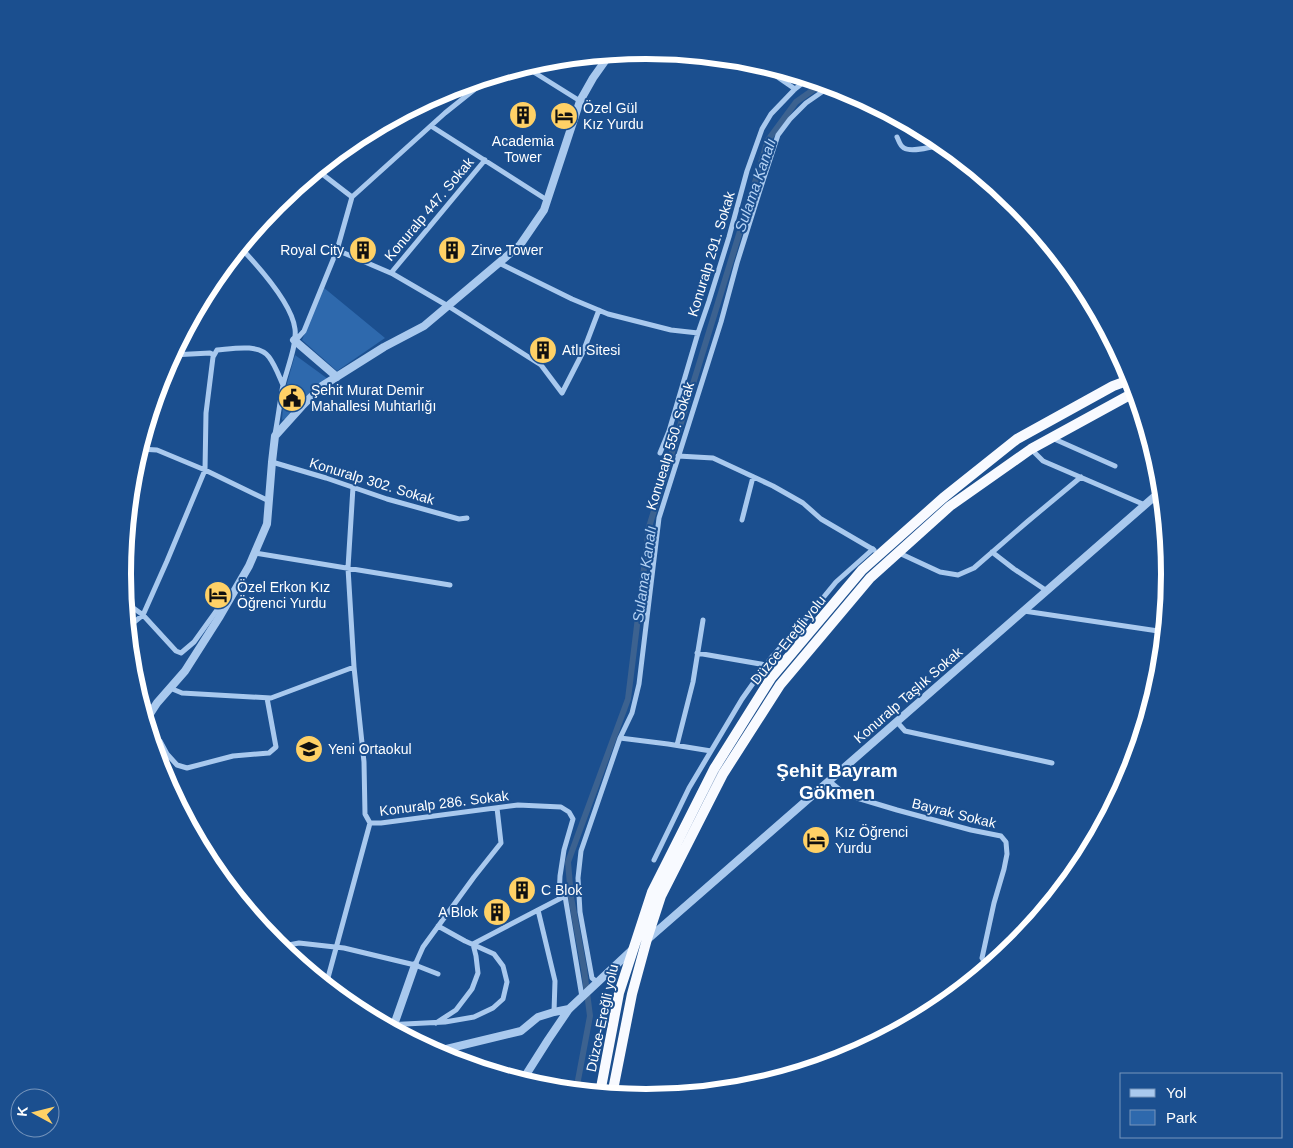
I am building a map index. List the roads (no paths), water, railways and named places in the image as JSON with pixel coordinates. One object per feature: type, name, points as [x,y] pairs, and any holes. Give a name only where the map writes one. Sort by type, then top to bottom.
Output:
[{"type":"highway","name":"Düzce-Ereğli yolu","points":[[601,1087],[619,993],[652,892],[714,769],[771,678],[877,552],[1017,439],[1113,386],[1125,382]]},
{"type":"highway","name":"Düzce-Ereğli yolu","points":[[613,1088],[632,994],[661,896],[719,783],[780,684],[870,578],[950,506],[1031,450],[1130,396]]},
{"type":"street","points":[[275,436],[322,386],[384,347],[424,326],[520,245],[544,210],[580,101],[606,61]]},
{"type":"street","points":[[533,72],[580,101]]},
{"type":"street","points":[[773,75],[794,90]]},
{"type":"street","name":"Konuralp 291. Sokak","points":[[660,452],[669,431],[762,129],[771,114],[803,83]]},
{"type":"street","points":[[295,340],[304,331],[337,250],[352,197],[431,126],[478,87]]},
{"type":"street","name":"Konuealp 550. Sokak","points":[[597,984],[592,978],[580,912],[578,878],[581,851],[620,738],[632,713],[639,684],[659,518],[778,135],[790,119],[806,103],[824,91]]},
{"type":"street","points":[[431,126],[547,200]]},
{"type":"street","points":[[898,138],[901,146],[906,150],[933,146]]},
{"type":"street","name":"Konuralp 447. Sokak","points":[[391,273],[485,160]]},
{"type":"street","points":[[322,174],[352,197]]},
{"type":"street","points":[[337,250],[391,273],[448,306],[541,365],[562,393],[583,352],[600,310]]},
{"type":"street","points":[[151,713],[185,671],[226,607],[249,566],[267,524],[275,436],[284,385],[295,340],[295,329],[291,314],[274,286],[245,252]]},
{"type":"street","points":[[499,263],[572,299],[608,314],[671,330],[698,333]]},
{"type":"street","points":[[295,340],[337,377]]},
{"type":"street","points":[[134,622],[143,614],[205,470],[206,412],[216,350],[258,349],[268,355],[284,385]]},
{"type":"street","points":[[180,355],[210,353],[214,355]]},
{"type":"street","points":[[1052,438],[1115,466]]},
{"type":"street","points":[[147,449],[157,450],[205,470],[268,501]]},
{"type":"street","points":[[1031,450],[1043,461],[1145,505]]},
{"type":"street","points":[[654,860],[689,788],[711,750],[742,699],[771,658],[836,582],[877,552],[820,519],[803,503],[790,495],[753,477],[713,458],[678,456]]},
{"type":"street","name":"Konuralp 302. Sokak","points":[[272,462],[387,499],[459,519],[467,518]]},
{"type":"street","points":[[742,520],[753,477]]},
{"type":"street","points":[[898,552],[940,572],[958,575],[974,568],[1081,477]]},
{"type":"street","name":"Konuralp 286. Sokak","points":[[353,487],[348,568],[354,667],[364,762],[365,814],[370,823],[380,824],[518,805],[561,807],[569,812],[573,819],[564,850],[559,899]]},
{"type":"street","name":"Konuralp Taşlık Sokak","points":[[647,940],[1156,497]]},
{"type":"street","points":[[992,552],[1047,591]]},
{"type":"street","points":[[255,553],[450,585]]},
{"type":"street","points":[[132,607],[143,614],[176,651],[181,653],[194,642],[217,610],[226,607]]},
{"type":"street","points":[[1024,610],[1158,631]]},
{"type":"street","points":[[677,745],[693,682],[702,620]]},
{"type":"street","points":[[697,653],[766,665]]},
{"type":"street","points":[[170,688],[182,693],[271,698],[354,667]]},
{"type":"street","points":[[159,740],[167,754],[177,765],[187,768],[233,756],[269,753],[276,747],[267,698]]},
{"type":"street","points":[[897,722],[905,731],[1052,762]]},
{"type":"street","points":[[620,738],[711,750]]},
{"type":"street","name":"Bayrak Sokak","points":[[829,781],[845,794],[857,798],[971,830],[1001,836],[1006,842],[1007,854],[982,958],[984,962]]},
{"type":"street","points":[[394,1023],[423,947],[501,843],[497,808]]},
{"type":"street","points":[[328,979],[370,823]]},
{"type":"street","points":[[472,944],[565,896],[582,997]]},
{"type":"street","points":[[538,910],[555,981],[554,1012]]},
{"type":"street","points":[[402,1027],[474,1017],[493,1008],[503,999],[507,982],[502,966],[494,954],[438,926]]},
{"type":"street","points":[[436,1023],[456,1010],[472,989],[478,973],[472,944]]},
{"type":"street","points":[[290,945],[344,948],[415,965],[438,974]]},
{"type":"street","points":[[526,1075],[569,1009],[632,950]]},
{"type":"street","points":[[447,1049],[521,1031],[538,1017],[569,1009]]},
{"type":"waterway","name":"Sulama Kanalı","points":[[577,1085],[590,1016],[571,897],[568,862],[628,699],[649,527],[768,140],[796,102],[816,88]]},
{"type":"place","name":"Academia Tower","points":[[523,115]]},
{"type":"place","name":"Özel Gül Kız Yurdu","points":[[564,116]]},
{"type":"place","name":"Royal City","points":[[363,250]]},
{"type":"place","name":"Zirve Tower","points":[[452,250]]},
{"type":"place","name":"Atlı Sitesi","points":[[543,350]]},
{"type":"place","name":"Şehit Murat Demir Mahallesi Muhtarlığı","points":[[292,398]]},
{"type":"place","name":"Özel Erkon Kız Öğrenci Yurdu","points":[[218,595]]},
{"type":"place","name":"Yeni Ortaokul","points":[[309,749]]},
{"type":"place","name":"Kız Öğrenci Yurdu","points":[[816,840]]},
{"type":"place","name":"C Blok","points":[[522,890]]},
{"type":"place","name":"A Blok","points":[[497,912]]},
{"type":"district","name":"Şehit Bayram Gökmen","points":[[837,781]]}]
